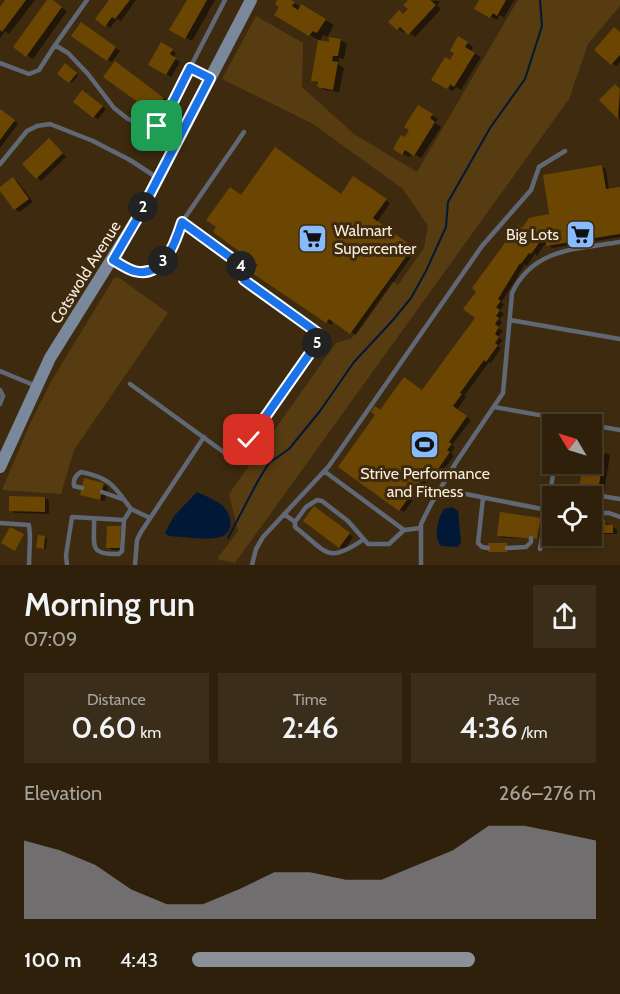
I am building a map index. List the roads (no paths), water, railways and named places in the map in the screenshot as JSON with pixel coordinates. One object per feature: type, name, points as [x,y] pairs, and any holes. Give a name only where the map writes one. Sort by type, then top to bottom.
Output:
[{"type":"street","name":"Cotswold Avenue","points":[[0,467],[36,386],[62,339],[113,260],[251,0]]},
{"type":"lane","points":[[0,63],[29,75],[39,70],[87,0]]},
{"type":"lane","points":[[55,45],[68,53],[114,108],[128,119],[150,128],[164,120],[225,0]]},
{"type":"lane","points":[[190,68],[210,78]]},
{"type":"lane","points":[[0,164],[27,131],[37,126],[50,124],[93,141],[158,178]]},
{"type":"lane","points":[[113,260],[132,271],[146,273],[156,270],[173,248],[182,222],[244,132]]},
{"type":"lane","points":[[252,565],[256,549],[263,537],[324,471],[376,401],[482,246],[531,190],[539,167],[564,151]]},
{"type":"lane","points":[[130,384],[236,460],[322,336],[244,280],[241,265],[182,222]]},
{"type":"lane","points":[[421,565],[421,528],[430,504],[502,393],[512,293],[519,279],[537,262],[551,254],[620,242]]},
{"type":"lane","points":[[510,320],[620,339]]},
{"type":"lane","points":[[0,371],[36,386]]},
{"type":"lane","points":[[0,390],[3,391],[3,396],[0,404]]},
{"type":"lane","points":[[494,407],[542,418]]},
{"type":"lane","points":[[602,427],[620,430]]},
{"type":"lane","points":[[135,565],[137,540],[204,437]]},
{"type":"lane","points":[[324,471],[404,530]]},
{"type":"lane","points":[[82,488],[74,486],[77,474],[81,472],[96,475],[111,482],[131,509],[150,518]]},
{"type":"lane","points":[[440,489],[542,510]]},
{"type":"lane","points":[[102,492],[124,499]]},
{"type":"lane","points":[[602,496],[620,499]]},
{"type":"lane","points":[[483,498],[478,543],[488,548]]},
{"type":"lane","points":[[364,539],[348,550],[335,555],[327,552],[295,527],[295,522],[306,507],[317,500],[322,501],[348,520],[369,544],[389,544],[404,530],[421,528]]},
{"type":"lane","points":[[94,518],[95,547],[98,553],[118,554],[122,550],[124,520],[131,509]]},
{"type":"lane","points":[[535,517],[536,509]]},
{"type":"lane","points":[[602,513],[619,516]]},
{"type":"lane","points":[[284,514],[295,522]]},
{"type":"lane","points":[[67,565],[66,555],[72,518],[124,520]]},
{"type":"lane","points":[[0,524],[29,525],[29,565]]},
{"type":"lane","points":[[507,548],[526,547],[531,542],[531,538]]},
{"type":"lane","points":[[540,549],[542,541]]},
{"type":"water","points":[[197,492],[214,500],[226,510],[230,520],[227,534],[216,538],[198,539],[169,536],[165,533],[174,516]]},
{"type":"water","points":[[452,507],[458,511],[461,543],[457,547],[441,546],[437,538],[439,518],[444,509]]},
{"type":"waterway","points":[[228,538],[269,463],[289,449],[320,411],[354,362],[411,298],[446,227],[448,202],[490,128],[525,79],[542,26],[540,0]]},
{"type":"place","name":"Big Lots","points":[[580,234]]},
{"type":"place","name":"Walmart Supercenter","points":[[313,239]]},
{"type":"place","name":"Strive Performance and Fitness","points":[[425,445]]}]
